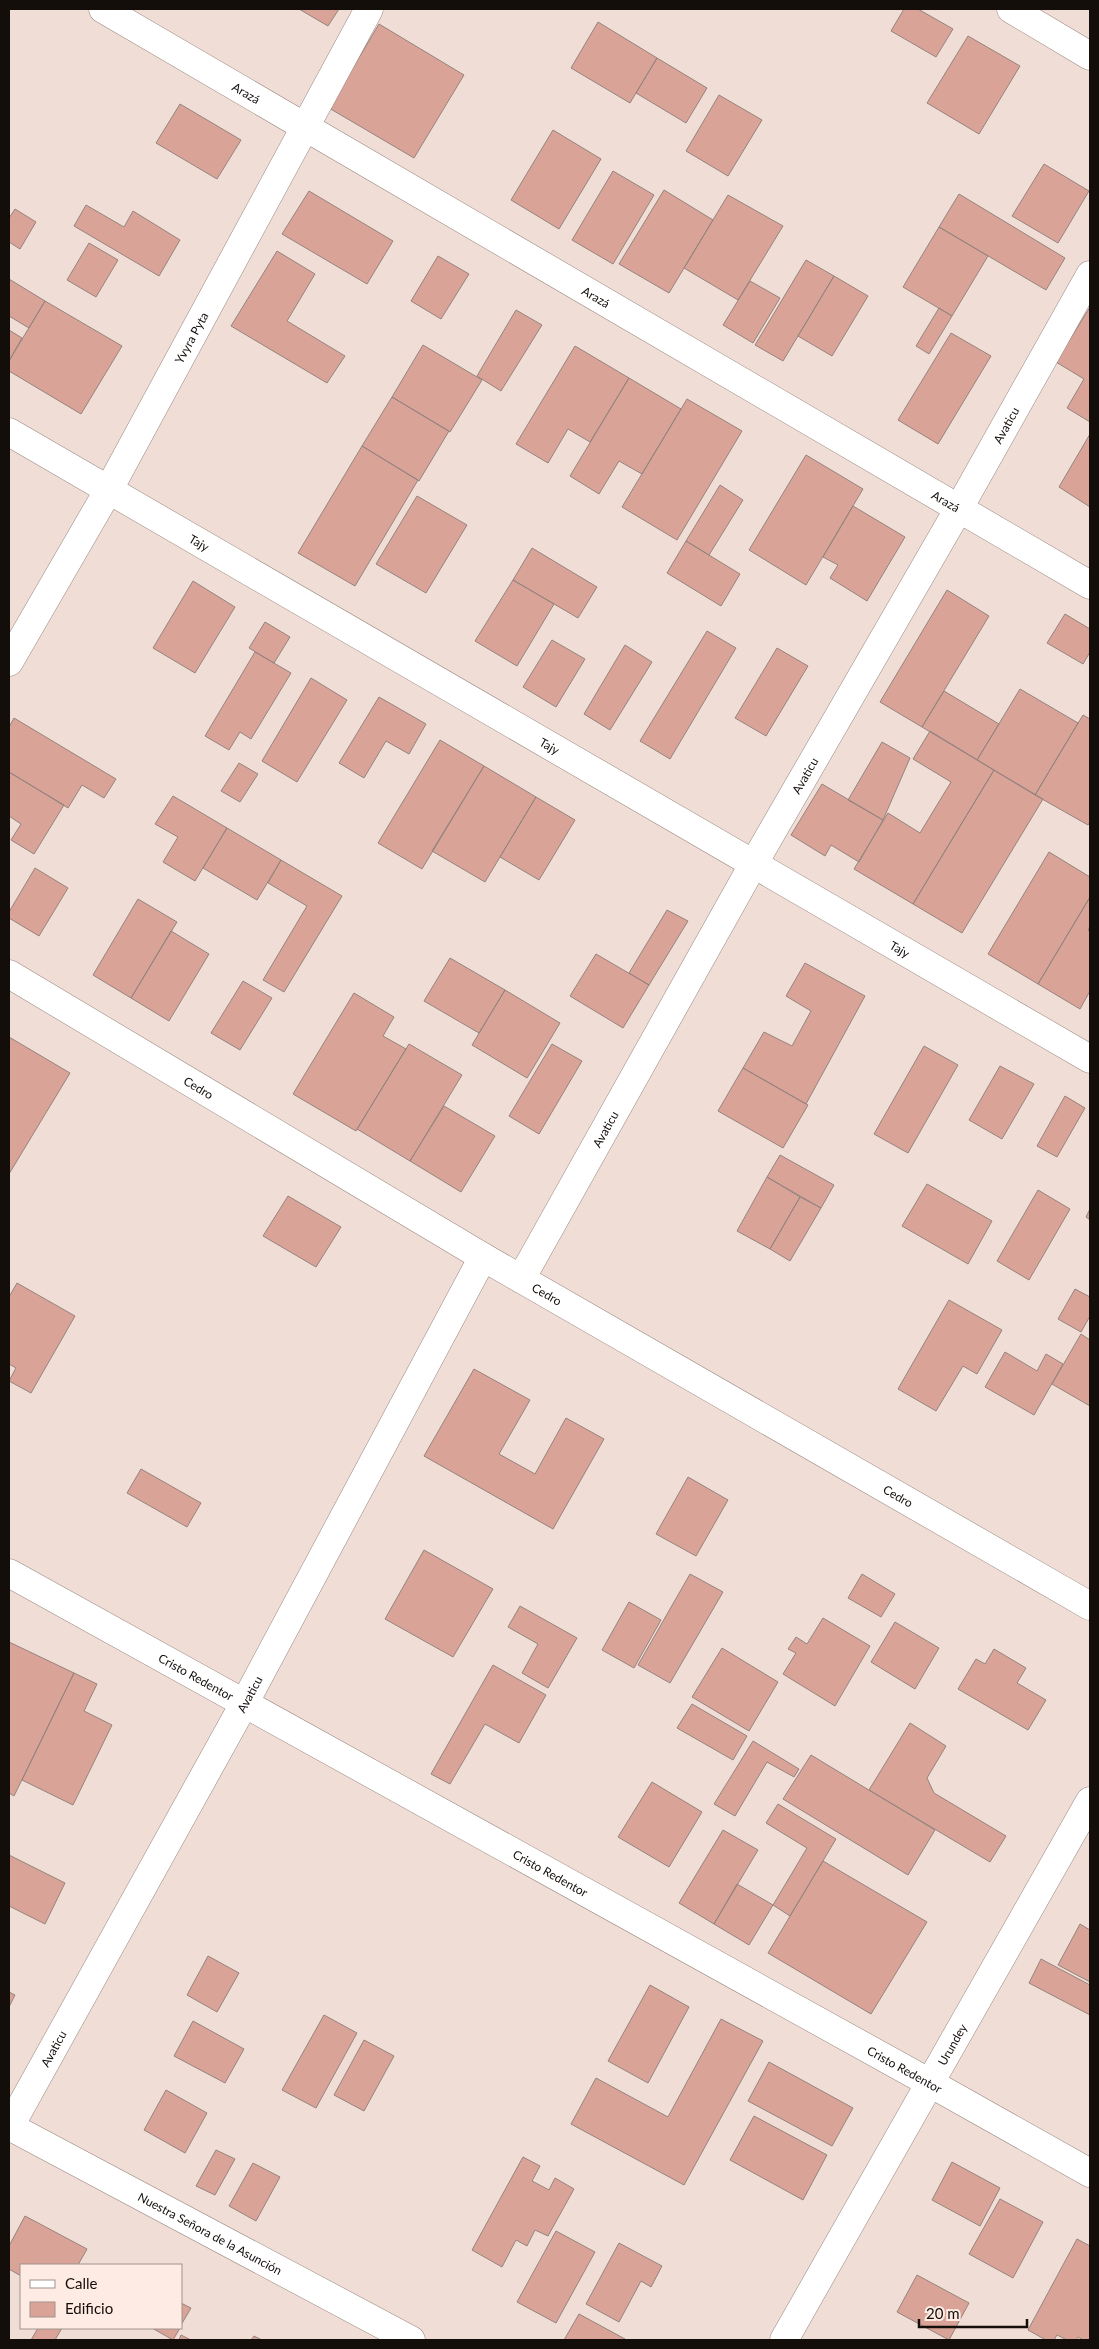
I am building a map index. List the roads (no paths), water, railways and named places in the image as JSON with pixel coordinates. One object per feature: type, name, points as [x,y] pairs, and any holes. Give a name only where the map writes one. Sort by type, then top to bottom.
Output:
[{"type":"street","name":"Arazá","points":[[103,9],[958,510],[1090,585]]},
{"type":"street","name":"Yvyra Pyta","points":[[9,662],[108,491],[369,9]]},
{"type":"street","points":[[1011,9],[1090,56]]},
{"type":"street","name":"Avaticu","points":[[521,1278],[754,863],[958,510],[1090,275]]},
{"type":"street","name":"Tajy","points":[[9,432],[1090,1059]]},
{"type":"street","name":"Cedro","points":[[9,974],[483,1257],[1090,1606]]},
{"type":"street","name":"Avaticu","points":[[9,2127],[244,1704],[483,1257]]},
{"type":"street","name":"Cristo Redentor","points":[[9,1573],[930,2083],[1090,2174]]},
{"type":"street","name":"Urundey","points":[[784,2340],[1090,1801]]},
{"type":"street","name":"Nuestra Señora de la Asunción","points":[[9,2127],[411,2340]]}]
